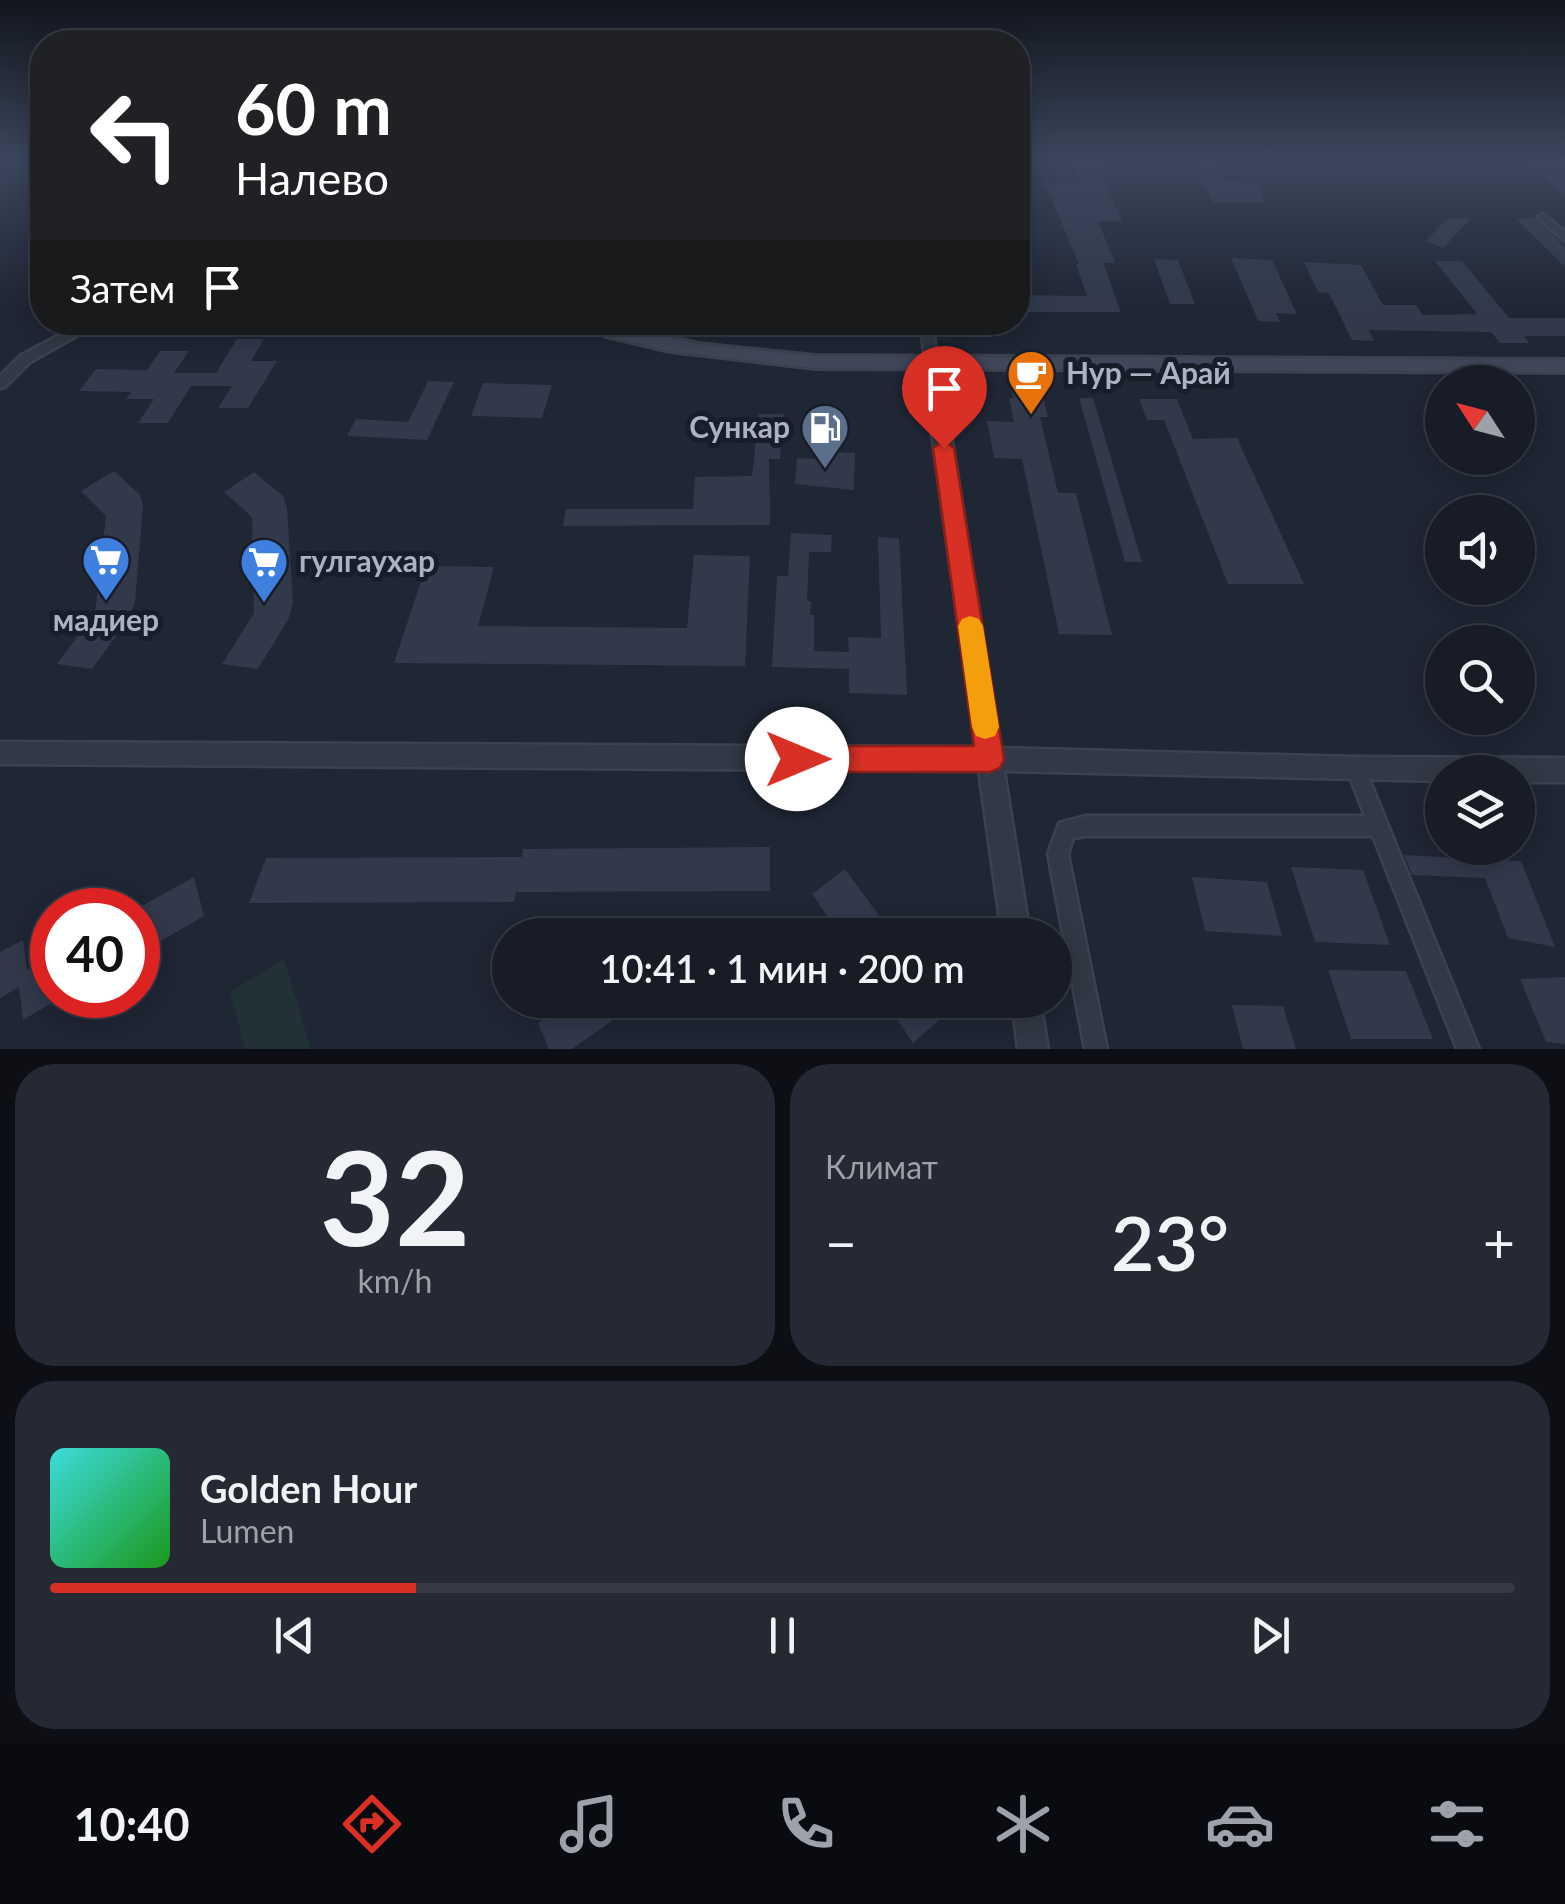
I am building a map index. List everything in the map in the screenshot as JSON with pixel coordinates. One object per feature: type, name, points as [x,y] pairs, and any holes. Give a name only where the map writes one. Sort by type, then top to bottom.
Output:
[{"type":"main road","points":[[619,335],[696,353],[816,362],[1565,366]]},
{"type":"street","points":[[1544,217],[1565,238]]},
{"type":"street","points":[[0,384],[25,359],[70,335]]},
{"type":"street","points":[[928,335],[1013,918]]},
{"type":"street","points":[[0,753],[990,759],[1565,770]]},
{"type":"street","points":[[1356,769],[1468,1049]]},
{"type":"street","points":[[1096,1049],[1058,854],[1066,830],[1086,826],[1378,826]]},
{"type":"street","points":[[1029,1018],[1033,1049]]},
{"type":"shaded area","points":[[284,959],[311,1049],[245,1049],[230,992]]},
{"type":"building","points":[[1055,208],[1116,208],[1122,221],[1098,221],[1115,263],[1103,263],[1121,312],[1030,312],[1030,295],[1087,296],[1079,264]]},
{"type":"building","points":[[1448,218],[1471,218],[1443,248],[1426,241]]},
{"type":"building","points":[[1535,218],[1565,247],[1565,267],[1517,219]]},
{"type":"building","points":[[1231,258],[1272,260],[1297,314],[1276,313],[1280,322],[1258,321]]},
{"type":"building","points":[[1154,259],[1178,260],[1195,304],[1170,304]]},
{"type":"building","points":[[1435,261],[1462,261],[1509,318],[1565,318],[1565,336],[1524,336],[1529,343],[1500,343],[1491,332],[1369,330],[1374,341],[1352,340],[1329,293],[1318,292],[1304,262],[1361,265],[1383,305],[1416,305],[1423,315],[1477,314]]},
{"type":"building","points":[[237,339],[264,339],[251,361],[277,361],[248,408],[218,408],[232,386],[191,386],[168,423],[138,423],[154,399],[126,399],[131,392],[79,391],[96,369],[147,370],[160,351],[189,351],[174,373],[216,373]]},
{"type":"building","points":[[428,381],[454,382],[427,440],[347,436],[356,419],[408,422]]},
{"type":"building","points":[[483,383],[552,385],[542,418],[471,416]]},
{"type":"building","points":[[1011,389],[1041,389],[1048,417],[1040,417],[1058,493],[1076,493],[1112,635],[1059,634],[1022,459],[994,458],[987,421],[1014,422]]},
{"type":"building","points":[[1079,398],[1093,398],[1142,562],[1125,562]]},
{"type":"building","points":[[1139,399],[1177,399],[1193,439],[1237,438],[1304,584],[1228,584],[1164,420],[1147,420]]},
{"type":"building","points":[[759,414],[784,414],[780,459],[769,459],[770,525],[563,526],[566,509],[693,509],[695,477],[752,476]]},
{"type":"building","name":"Сункар","points":[[833,452],[855,453],[854,490],[795,484],[797,458],[833,460]]},
{"type":"building","points":[[114,471],[140,495],[143,506],[135,602],[129,618],[92,669],[57,664],[95,613],[106,516],[81,491]]},
{"type":"building","points":[[254,472],[283,496],[287,507],[293,602],[289,618],[258,669],[222,664],[254,613],[252,517],[224,492]]},
{"type":"building","points":[[791,533],[832,535],[831,552],[809,552],[807,601],[811,601],[810,615],[814,615],[814,651],[849,652],[848,637],[881,638],[878,537],[899,538],[907,695],[849,693],[849,669],[772,667],[777,576],[788,576]]},
{"type":"building","points":[[694,555],[750,556],[745,666],[394,663],[426,566],[494,567],[478,626],[687,628]]},
{"type":"building","points":[[770,847],[770,891],[516,892],[514,902],[249,903],[266,858],[522,857],[523,849]]},
{"type":"building","points":[[1404,855],[1425,856],[1425,865],[1523,865],[1555,947],[1508,938],[1485,878],[1412,875]]},
{"type":"building","points":[[1291,867],[1363,870],[1390,945],[1315,942]]},
{"type":"building","points":[[845,869],[881,918],[828,918],[812,894]]},
{"type":"building","points":[[194,877],[204,916],[160,941],[160,896]]},
{"type":"building","points":[[1192,877],[1267,882],[1282,936],[1205,931]]},
{"type":"building","points":[[23,940],[27,970],[30,968],[30,1016],[23,1020],[19,987],[0,998],[0,952]]},
{"type":"building","points":[[1328,970],[1406,971],[1433,1039],[1351,1039]]},
{"type":"building","points":[[1565,977],[1565,1044],[1546,1042],[1520,979]]},
{"type":"building","points":[[1232,1005],[1283,1006],[1296,1049],[1243,1049]]},
{"type":"building","points":[[545,1018],[616,1018],[572,1049],[549,1049],[538,1023]]},
{"type":"building","points":[[896,1018],[941,1018],[913,1043]]},
{"type":"slow traffic","points":[[970,626],[985,727]]},
{"type":"place","name":"Нур — Арай","points":[[1031,416]]},
{"type":"place","name":"Сункар","points":[[825,470]]},
{"type":"place","name":"мадиер","points":[[106,602]]},
{"type":"place","name":"гулгаухар","points":[[264,604]]},
{"type":"route","points":[[797,759],[990,759],[944,448]]}]
